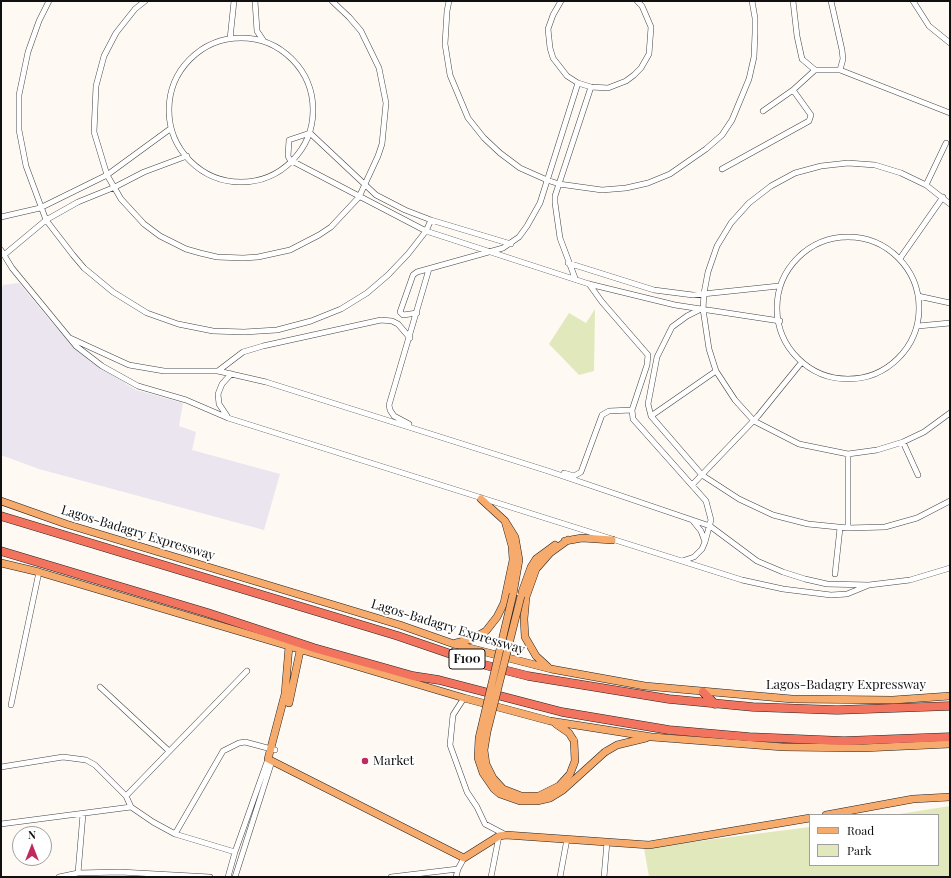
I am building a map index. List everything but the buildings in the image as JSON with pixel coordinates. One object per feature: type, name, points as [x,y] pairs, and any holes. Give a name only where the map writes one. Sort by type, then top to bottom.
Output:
[{"type":"highway","name":"Lagos-Badagry Expressway","points":[[1,516],[514,672],[669,699],[714,704],[837,710],[950,706]]},
{"type":"highway","name":"F100","points":[[1,551],[208,613],[314,648],[413,676],[439,680],[562,712],[668,730],[749,738],[844,741],[950,737]]},
{"type":"highway","points":[[703,692],[714,704]]},
{"type":"main road","points":[[481,499],[505,521],[515,538],[519,553],[514,594],[479,738],[478,758],[483,773],[494,789],[500,794],[520,801],[537,801],[550,798],[563,790],[605,752],[623,743],[652,737]]},
{"type":"main road","name":"Lagos-Badagry Expressway","points":[[1,501],[66,524],[400,625],[454,644],[551,669],[645,686],[792,699],[893,700],[950,696]]},
{"type":"main road","points":[[454,644],[472,639],[486,631],[497,617],[504,603],[513,560],[512,546],[505,521]]},
{"type":"main road","points":[[550,721],[569,733],[574,740],[575,761],[570,774],[559,786],[539,796],[521,796],[504,789],[493,778],[486,764],[484,750],[487,732],[528,572],[536,559],[548,548],[568,540],[582,538],[612,540]]},
{"type":"main road","points":[[551,669],[536,656],[528,645],[524,629],[524,610],[528,587],[536,569],[550,553],[568,540]]},
{"type":"main road","points":[[1,563],[39,572],[289,646],[300,651],[550,721],[652,737],[783,747],[863,748],[950,744]]},
{"type":"main road","points":[[273,750],[286,694],[289,646]]},
{"type":"main road","points":[[300,651],[287,711],[270,760],[464,858],[503,836],[649,844],[809,818]]},
{"type":"main road","points":[[831,814],[913,799],[950,797]]},
{"type":"street","points":[[49,1],[39,22],[28,52],[19,95],[19,130],[26,166],[40,208],[46,220],[89,272],[113,292],[147,313],[178,324],[212,331],[244,332],[277,330],[311,321],[341,309],[367,293],[388,276],[426,231],[431,220]]},
{"type":"street","points":[[145,1],[135,9],[116,33],[104,56],[96,86],[94,132],[107,175],[121,199],[144,224],[160,236],[186,249],[229,258],[258,257],[297,247],[331,227],[359,197],[366,184],[382,144],[386,103],[383,86],[379,68],[361,31],[332,1]]},
{"type":"street","points":[[230,39],[234,1]]},
{"type":"street","points":[[255,1],[257,31],[263,40]]},
{"type":"street","points":[[449,1],[446,11],[445,44],[450,74],[468,118],[484,138],[500,153],[520,168],[547,180],[559,184],[602,190],[626,188],[648,183],[670,174],[706,149],[722,135],[732,120],[749,79],[754,57],[755,34],[753,2],[760,1]]},
{"type":"street","points":[[561,1],[550,21],[548,34],[550,48],[558,67],[567,76],[578,83],[591,87],[608,88],[626,81],[641,68],[646,59],[651,40],[651,27],[648,16],[637,1]]},
{"type":"street","points":[[793,1],[797,36],[802,60],[814,70],[840,70],[950,113]]},
{"type":"street","points":[[831,1],[842,50],[843,59],[840,70]]},
{"type":"street","points":[[913,1],[929,26],[950,43]]},
{"type":"street","points":[[252,38],[263,40],[280,50],[295,62],[309,83],[313,100],[313,117],[310,133],[292,162],[273,174],[258,180],[242,182],[227,181],[213,177],[202,171],[178,146],[170,129],[168,110],[170,94],[178,75],[193,58],[204,49],[230,39],[252,38]]},
{"type":"street","points":[[763,111],[793,90],[814,70]]},
{"type":"street","points":[[417,313],[403,314],[400,312],[414,275],[428,269],[490,252],[512,244],[519,237],[534,214],[547,180],[578,83]]},
{"type":"street","points":[[575,278],[568,263],[560,238],[555,211],[555,196],[591,87]]},
{"type":"street","points":[[722,169],[809,121],[811,115],[793,90]]},
{"type":"street","points":[[1,217],[40,208],[107,175],[170,129]]},
{"type":"street","points":[[310,133],[376,195],[405,210],[431,220],[512,244]]},
{"type":"street","points":[[310,133],[289,140],[288,156],[292,162],[426,231],[575,278],[589,284],[675,306],[780,321]]},
{"type":"street","points":[[926,185],[946,143]]},
{"type":"street","points":[[187,156],[144,172],[115,187],[78,202],[46,220],[2,253],[12,268],[68,337],[88,356],[102,366],[138,386],[186,400],[228,418],[481,499],[762,586],[808,593],[847,594],[869,585]]},
{"type":"street","points":[[950,204],[926,185],[901,173],[875,165],[848,163],[821,166],[795,174],[771,186],[749,202],[731,223],[718,246],[708,272],[703,309],[709,349],[716,371],[735,400],[754,421],[799,444],[848,454],[877,450],[903,442],[924,432],[950,413]]},
{"type":"street","points":[[901,257],[943,197]]},
{"type":"street","points":[[842,236],[863,238],[883,245],[901,257],[914,280],[918,296],[918,326],[906,352],[883,371],[855,380],[826,377],[801,362],[787,347],[780,321],[779,286],[788,267],[803,252],[821,241],[842,236]]},
{"type":"street","points":[[568,263],[654,290],[693,296],[704,293],[779,286]]},
{"type":"street","points":[[418,430],[394,416],[389,405],[410,338],[428,269]]},
{"type":"street","points":[[589,284],[602,302],[648,355],[647,365],[632,410],[636,422],[693,484],[706,501],[711,514],[710,526],[702,549],[694,557],[681,561]]},
{"type":"street","points":[[918,296],[950,302]]},
{"type":"street","points":[[703,309],[690,314],[672,327],[657,357],[648,404],[651,416],[702,475],[739,499],[773,515],[808,524],[840,528],[885,527],[917,518],[950,501]]},
{"type":"street","points":[[218,371],[243,352],[381,320],[396,322],[410,338]]},
{"type":"street","points":[[918,326],[950,324]]},
{"type":"street","points":[[68,337],[118,361],[148,370],[218,371],[266,382],[548,471],[710,526],[757,560],[783,572],[827,584],[869,585],[910,580],[950,568]]},
{"type":"street","points":[[693,484],[754,421],[801,362]]},
{"type":"street","points":[[651,416],[716,371]]},
{"type":"street","points":[[228,418],[221,409],[218,394],[222,384],[230,374]]},
{"type":"street","points":[[548,471],[574,476],[581,472],[602,415],[609,411],[632,410]]},
{"type":"street","points":[[903,442],[918,475]]},
{"type":"street","points":[[848,454],[848,528]]},
{"type":"street","points":[[693,521],[701,531],[704,542]]},
{"type":"street","points":[[835,574],[840,528]]},
{"type":"street","points":[[11,705],[39,572]]},
{"type":"street","points":[[126,796],[247,671]]},
{"type":"street","points":[[100,687],[169,751]]},
{"type":"street","points":[[464,698],[454,715],[450,745],[467,792],[477,807],[485,824],[503,836],[491,877]]},
{"type":"street","points":[[176,834],[223,752],[239,742],[245,742],[273,750]]},
{"type":"street","points":[[1,767],[64,756],[86,760],[96,765],[126,796],[131,808]]},
{"type":"street","points":[[228,877],[237,846],[258,795],[270,760]]},
{"type":"street","points":[[235,877],[258,795]]},
{"type":"street","points":[[1,824],[131,808],[176,834],[235,852]]},
{"type":"street","points":[[78,873],[83,814]]},
{"type":"street","points":[[560,877],[567,839]]},
{"type":"street","points":[[604,877],[606,842]]},
{"type":"street","points":[[237,846],[244,849]]},
{"type":"street","points":[[456,877],[458,869],[464,858]]},
{"type":"street","points":[[391,877],[458,869]]},
{"type":"street","points":[[59,877],[78,873],[136,872],[210,877]]},
{"type":"shaded area","points":[[19,283],[53,324],[90,361],[136,390],[183,403],[179,426],[196,432],[192,450],[280,474],[264,530],[39,469],[1,455],[1,291],[3,285]]},
{"type":"green space","points":[[595,309],[594,371],[579,375],[549,344],[569,313],[586,323]]},
{"type":"green space","points":[[950,806],[950,877],[649,877],[644,848],[809,827],[809,866],[939,866],[939,814],[899,814]]},
{"type":"place","name":"Market","points":[[365,761]]}]
